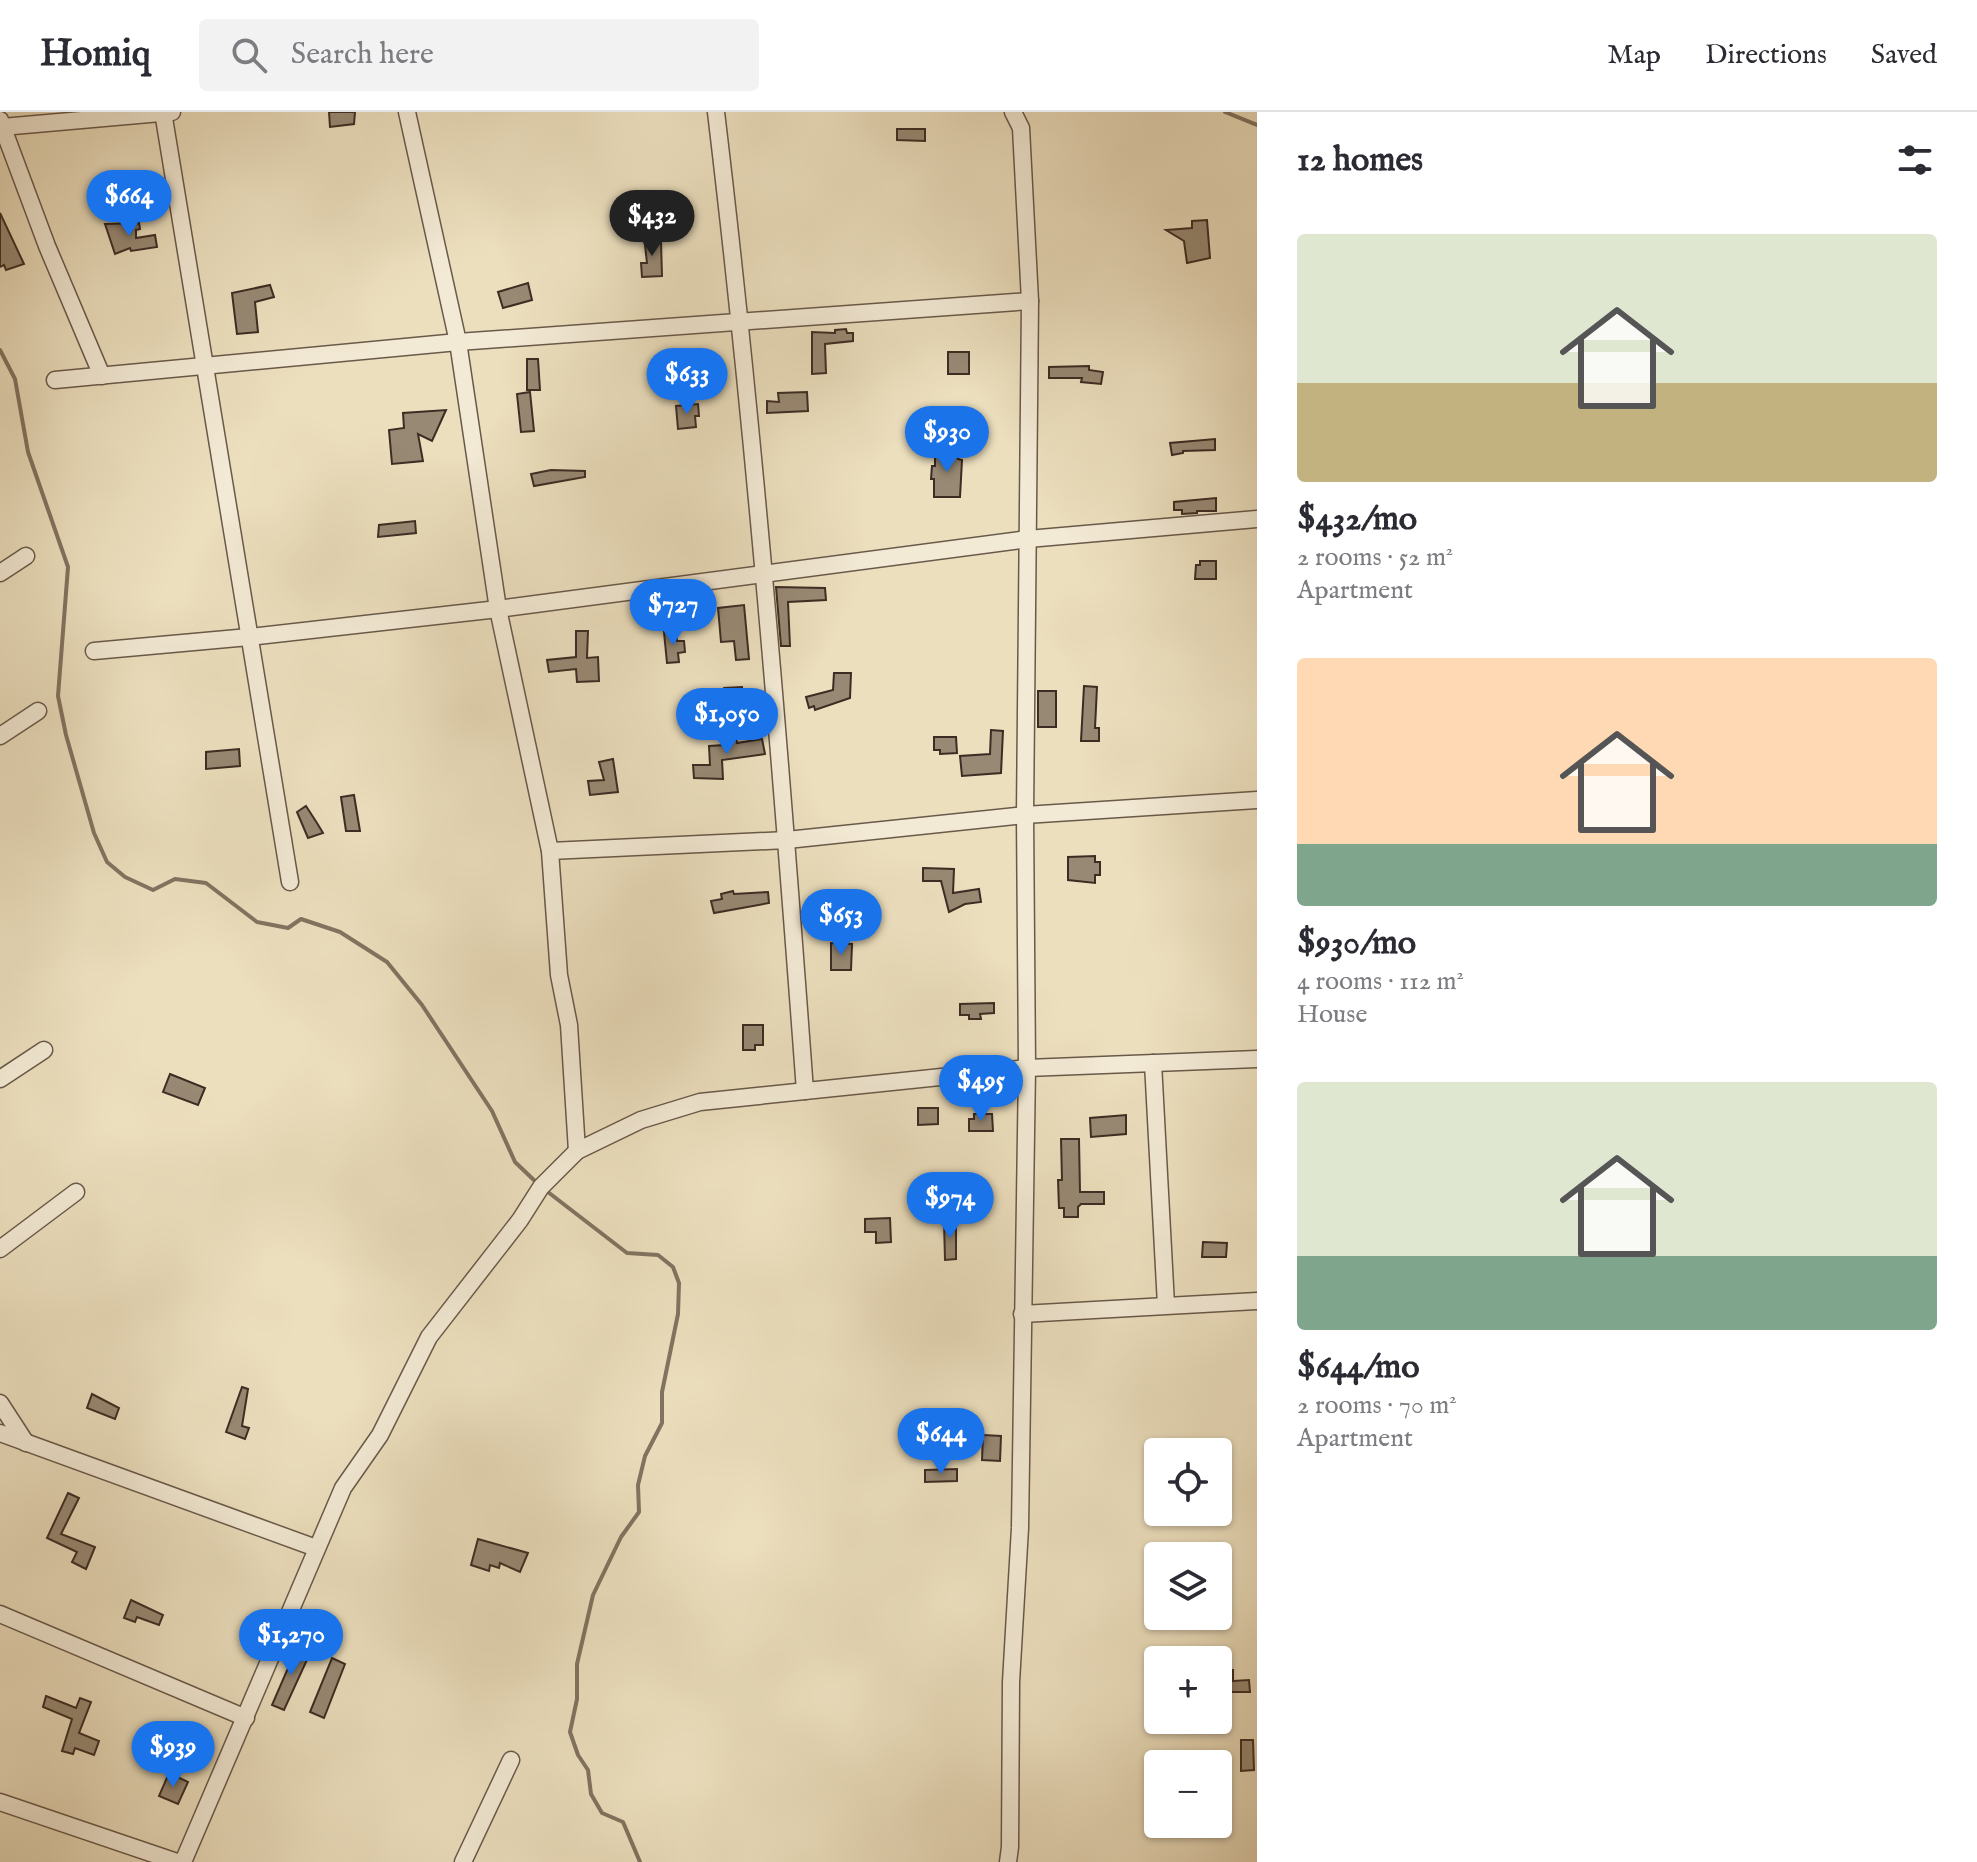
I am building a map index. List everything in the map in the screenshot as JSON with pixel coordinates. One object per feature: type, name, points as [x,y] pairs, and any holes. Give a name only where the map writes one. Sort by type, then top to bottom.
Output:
[{"type":"street","points":[[407,112],[458,342],[498,609],[550,851],[559,975],[569,1025],[577,1151]]},
{"type":"street","points":[[716,112],[741,320],[787,840],[805,1091]]},
{"type":"street","points":[[1008,1862],[1011,1682],[1020,1528],[1027,1068],[1025,815],[1030,301],[1021,128],[1013,112]]},
{"type":"street","points":[[102,376],[47,246],[1,124],[166,113],[290,882]]},
{"type":"street","points":[[55,380],[458,342],[1030,301]]},
{"type":"street","points":[[94,651],[498,609],[1028,539],[1257,519]]},
{"type":"street","points":[[0,573],[26,556]]},
{"type":"street","points":[[0,736],[38,711]]},
{"type":"street","points":[[550,851],[787,840],[1025,815],[1257,800]]},
{"type":"street","points":[[0,1079],[44,1050]]},
{"type":"street","points":[[183,1862],[343,1488],[380,1435],[429,1337],[520,1220],[541,1187],[577,1151],[641,1120],[700,1102],[1027,1068],[1257,1059]]},
{"type":"street","points":[[1153,1063],[1166,1305]]},
{"type":"street","points":[[0,1249],[76,1192]]},
{"type":"street","points":[[1022,1314],[1257,1301]]},
{"type":"street","points":[[0,1403],[26,1443]]},
{"type":"street","points":[[0,1433],[316,1548]]},
{"type":"street","points":[[0,1614],[246,1718]]},
{"type":"street","points":[[463,1862],[511,1760]]},
{"type":"street","points":[[0,1802],[177,1862]]},
{"type":"building","points":[[329,112],[355,112],[354,124],[330,127]]},
{"type":"building","points":[[897,129],[925,129],[925,141],[897,140]]},
{"type":"building","points":[[0,213],[24,264],[6,270],[4,265],[0,267]]},
{"type":"building","points":[[1207,220],[1210,258],[1187,263],[1184,241],[1166,230],[1192,228],[1192,221]]},
{"type":"building","points":[[139,223],[136,238],[155,235],[157,247],[131,251],[130,248],[115,254],[105,224]]},
{"type":"building","points":[[656,235],[657,242],[661,242],[662,276],[642,277],[641,263],[647,263],[644,236]]},
{"type":"building","points":[[528,283],[532,300],[503,308],[498,292]]},
{"type":"building","points":[[270,285],[274,297],[255,302],[258,332],[237,334],[232,293]]},
{"type":"building","points":[[846,329],[847,333],[853,333],[853,341],[825,344],[826,373],[812,374],[812,332],[835,333],[835,330]]},
{"type":"building","points":[[948,352],[969,352],[969,374],[948,374]]},
{"type":"building","points":[[527,359],[538,359],[540,390],[527,390]]},
{"type":"building","points":[[1089,366],[1089,370],[1103,372],[1101,384],[1081,382],[1082,378],[1049,378],[1049,367]]},
{"type":"building","points":[[530,392],[534,431],[521,432],[517,394]]},
{"type":"building","points":[[807,392],[808,411],[767,413],[767,401],[779,402],[778,393]]},
{"type":"building","points":[[698,404],[696,427],[678,429],[676,406]]},
{"type":"building","points":[[446,410],[432,441],[418,434],[423,461],[392,464],[389,430],[404,428],[403,413]]},
{"type":"building","points":[[1215,439],[1215,450],[1183,451],[1172,455],[1170,443]]},
{"type":"building","points":[[958,450],[958,459],[962,460],[960,497],[934,497],[934,479],[931,479],[935,451]]},
{"type":"building","points":[[551,470],[585,471],[585,477],[534,486],[531,474]]},
{"type":"building","points":[[1216,498],[1216,511],[1182,514],[1182,510],[1174,510],[1174,502]]},
{"type":"building","points":[[415,521],[416,533],[378,537],[379,525]]},
{"type":"building","points":[[1200,561],[1216,561],[1216,579],[1195,579],[1196,565],[1200,565]]},
{"type":"building","points":[[776,587],[825,588],[826,600],[788,602],[790,646],[781,646]]},
{"type":"building","points":[[744,605],[749,659],[736,660],[734,641],[721,642],[718,608]]},
{"type":"building","points":[[576,631],[588,631],[587,658],[598,657],[599,681],[577,682],[576,669],[549,672],[547,660],[576,657]]},
{"type":"building","points":[[676,631],[677,641],[684,641],[685,652],[678,653],[679,662],[667,663],[664,632]]},
{"type":"building","points":[[834,673],[851,673],[850,698],[815,710],[814,706],[809,708],[806,697],[833,690]]},
{"type":"building","points":[[1084,686],[1097,687],[1095,728],[1099,728],[1099,741],[1081,741]]},
{"type":"building","points":[[742,687],[743,709],[701,710],[701,699],[705,696],[720,696],[724,688]]},
{"type":"building","points":[[1038,691],[1056,691],[1056,727],[1038,727]]},
{"type":"building","points":[[991,730],[1003,731],[1001,773],[962,776],[960,756],[990,754]]},
{"type":"building","points":[[724,737],[736,737],[737,743],[762,739],[765,754],[722,760],[723,779],[694,778],[693,765],[710,765],[709,746],[724,745]]},
{"type":"building","points":[[934,737],[956,737],[957,753],[940,754],[940,750],[934,750]]},
{"type":"building","points":[[239,749],[240,766],[206,769],[206,752]]},
{"type":"building","points":[[613,759],[618,792],[590,795],[588,781],[604,780],[599,762]]},
{"type":"building","points":[[354,795],[360,831],[346,831],[341,797]]},
{"type":"building","points":[[306,806],[323,833],[308,838],[297,812]]},
{"type":"building","points":[[1095,856],[1095,862],[1100,862],[1100,875],[1095,875],[1095,883],[1068,880],[1068,857]]},
{"type":"building","points":[[923,868],[954,869],[953,893],[979,889],[981,902],[965,904],[949,912],[941,881],[923,881]]},
{"type":"building","points":[[733,891],[734,894],[768,892],[769,903],[714,913],[711,901],[722,899],[721,894]]},
{"type":"building","points":[[831,943],[852,944],[851,970],[831,970]]},
{"type":"building","points":[[994,1003],[994,1013],[980,1014],[981,1019],[960,1015],[960,1004]]},
{"type":"building","points":[[743,1025],[763,1025],[763,1045],[755,1045],[755,1050],[743,1050]]},
{"type":"building","points":[[170,1074],[205,1088],[198,1105],[163,1092]]},
{"type":"building","points":[[918,1108],[938,1108],[938,1124],[918,1125]]},
{"type":"building","points":[[974,1114],[992,1114],[993,1131],[969,1131],[969,1119],[974,1119]]},
{"type":"building","points":[[1126,1115],[1126,1134],[1091,1137],[1090,1118]]},
{"type":"building","points":[[1061,1139],[1079,1139],[1080,1192],[1104,1192],[1104,1204],[1081,1204],[1078,1217],[1064,1217],[1064,1208],[1059,1208]]},
{"type":"building","points":[[890,1218],[891,1242],[876,1243],[876,1232],[865,1232],[865,1219]]},
{"type":"building","points":[[944,1221],[956,1221],[956,1259],[945,1260]]},
{"type":"building","points":[[1203,1242],[1227,1243],[1226,1257],[1202,1257]]},
{"type":"building","points":[[242,1387],[248,1389],[242,1426],[249,1428],[245,1439],[226,1432]]},
{"type":"building","points":[[92,1394],[119,1408],[115,1419],[87,1408]]},
{"type":"building","points":[[983,1435],[1001,1436],[1000,1461],[982,1460]]},
{"type":"building","points":[[957,1469],[957,1481],[925,1482],[925,1470]]},
{"type":"building","points":[[68,1493],[79,1498],[61,1534],[95,1547],[86,1569],[72,1562],[77,1552],[47,1538]]},
{"type":"building","points":[[478,1539],[528,1553],[520,1572],[500,1563],[499,1568],[490,1565],[489,1571],[471,1565]]},
{"type":"building","points":[[131,1600],[163,1615],[159,1625],[137,1617],[135,1622],[124,1618]]},
{"type":"building","points":[[298,1645],[311,1651],[284,1710],[272,1705]]},
{"type":"building","points":[[332,1658],[345,1664],[324,1718],[310,1712]]},
{"type":"building","points":[[1232,1670],[1233,1681],[1249,1680],[1250,1692],[1232,1692]]},
{"type":"building","points":[[46,1696],[76,1708],[80,1698],[91,1702],[79,1733],[99,1741],[94,1755],[75,1748],[73,1754],[62,1751],[72,1719],[43,1707]]},
{"type":"building","points":[[1241,1740],[1253,1740],[1254,1770],[1241,1771]]},
{"type":"building","points":[[169,1773],[188,1782],[178,1804],[159,1796]]},
{"type":"waterway","points":[[1225,112],[1257,125]]},
{"type":"waterway","points":[[0,350],[15,379],[28,452],[68,567],[58,696],[94,833],[107,862],[125,877],[153,890],[175,879],[206,883],[257,922],[288,928],[301,919],[340,932],[387,962],[422,1005],[492,1111],[515,1162],[537,1183]]},
{"type":"waterway","points":[[544,1189],[627,1253],[658,1255],[673,1267],[679,1283],[678,1314],[662,1392],[662,1423],[645,1456],[638,1485],[639,1512],[621,1537],[593,1595],[577,1664],[577,1699],[570,1732],[578,1755],[588,1770],[591,1794],[602,1813],[623,1822],[640,1862]]}]
